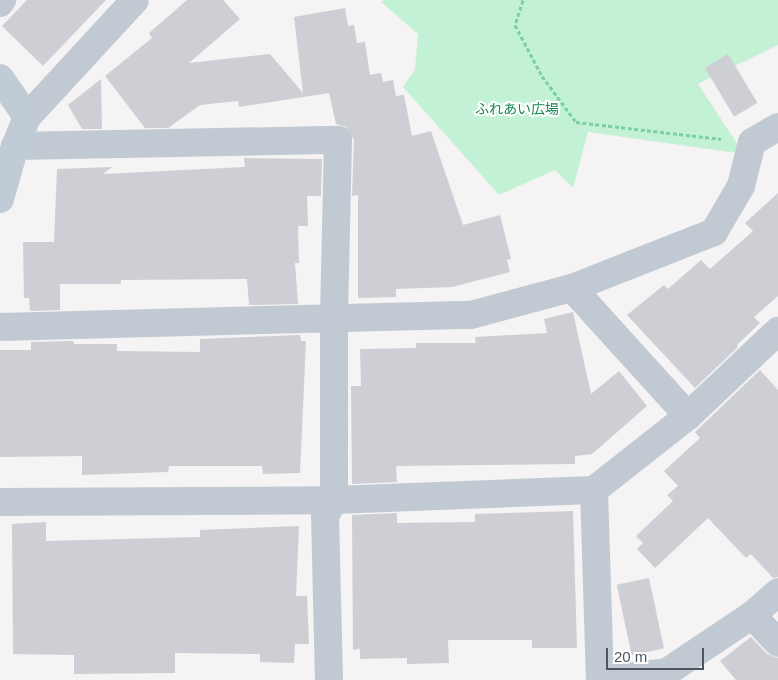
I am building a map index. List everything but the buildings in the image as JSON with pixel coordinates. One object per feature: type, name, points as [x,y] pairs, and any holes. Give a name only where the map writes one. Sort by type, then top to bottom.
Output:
[{"type":"street","points":[[0,199],[15,146],[27,117],[135,0]]},
{"type":"street","points":[[0,78],[27,117]]},
{"type":"street","points":[[0,327],[471,315],[572,288],[714,232],[741,186],[752,142],[778,126]]},
{"type":"street","points":[[15,146],[338,140],[334,317],[334,500],[325,516],[329,680]]},
{"type":"street","points":[[572,288],[688,416]]},
{"type":"street","points":[[0,502],[334,500],[594,490],[688,416],[778,331]]},
{"type":"street","points":[[594,490],[600,680],[666,672],[752,615],[778,592]]},
{"type":"street","points":[[752,615],[778,642]]},
{"type":"path","points":[[523,0],[516,25],[542,76],[576,122],[752,142]]},
{"type":"green space","name":"ふれあい広場","points":[[384,0],[778,0],[778,45],[698,84],[744,154],[588,132],[573,188],[555,170],[499,195],[403,87],[415,69],[418,34],[381,2]]}]
